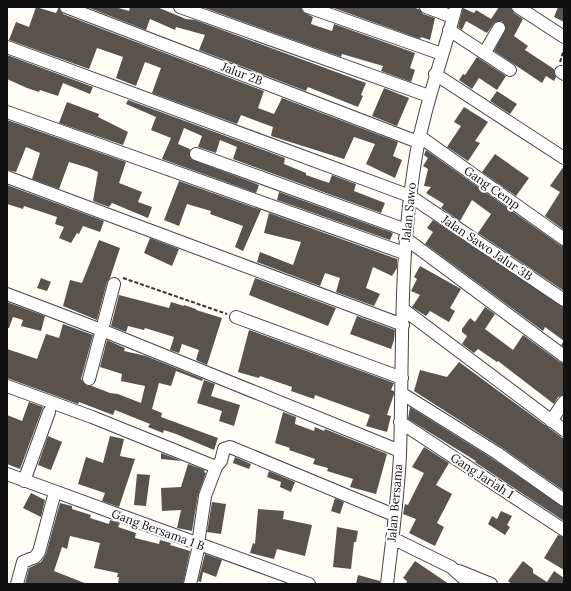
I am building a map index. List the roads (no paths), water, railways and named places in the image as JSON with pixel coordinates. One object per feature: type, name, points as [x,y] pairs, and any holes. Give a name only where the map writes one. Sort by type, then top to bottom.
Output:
[{"type":"street","name":"Jalur 2B","points":[[66,7],[419,139]]},
{"type":"street","points":[[180,7],[429,96]]},
{"type":"street","points":[[308,7],[442,54]]},
{"type":"street","points":[[426,7],[455,12]]},
{"type":"street","points":[[521,8],[564,37]]},
{"type":"street","name":"Jalan Sawo","points":[[400,422],[404,253],[410,196],[419,139],[429,96],[455,12]]},
{"type":"street","points":[[485,52],[500,28]]},
{"type":"street","points":[[449,30],[485,52],[510,70]]},
{"type":"street","name":"Jalan Sawo Jalur 3B","points":[[7,47],[410,196],[564,300]]},
{"type":"street","points":[[435,74],[564,158]]},
{"type":"street","points":[[7,112],[404,253]]},
{"type":"street","name":"Gang Cemp","points":[[419,139],[564,239]]},
{"type":"street","points":[[196,154],[406,234],[564,356]]},
{"type":"street","points":[[7,177],[403,325]]},
{"type":"street","points":[[88,379],[114,284]]},
{"type":"street","points":[[7,294],[101,329],[400,451]]},
{"type":"street","points":[[403,309],[564,430]]},
{"type":"street","points":[[236,317],[402,378]]},
{"type":"street","points":[[7,386],[92,416],[216,467]]},
{"type":"street","points":[[401,392],[497,453],[564,500]]},
{"type":"street","points":[[551,421],[564,402]]},
{"type":"street","points":[[24,481],[49,412]]},
{"type":"street","name":"Jalan Bersama","points":[[387,584],[400,451],[400,422]]},
{"type":"street","name":"Gang Jariah 1","points":[[400,422],[564,530]]},
{"type":"street","points":[[190,584],[198,545],[205,496],[216,467],[221,461],[224,449],[230,447],[394,515]]},
{"type":"street","name":"Gang Bersama 1 B","points":[[7,474],[198,545],[309,584]]},
{"type":"street","points":[[17,584],[23,562],[35,557],[40,548],[55,492]]},
{"type":"street","points":[[392,538],[451,567],[491,584]]},
{"type":"street","points":[[451,567],[470,584]]}]
